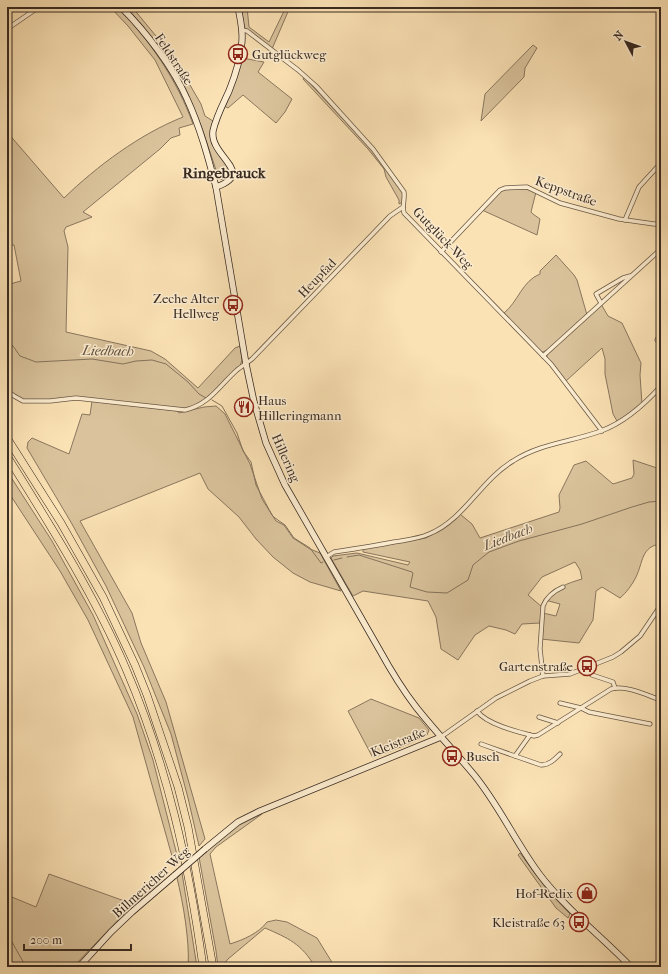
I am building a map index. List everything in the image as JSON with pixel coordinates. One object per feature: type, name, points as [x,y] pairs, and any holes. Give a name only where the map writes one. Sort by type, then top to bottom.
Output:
[{"type":"highway","points":[[7,438],[61,523],[103,597],[147,695],[178,787],[188,827],[213,967]]},
{"type":"highway","points":[[7,456],[50,524],[94,602],[126,668],[138,698],[169,791],[188,874],[203,967]]},
{"type":"main road","name":"Feldstraße","points":[[121,7],[150,40],[169,67],[186,97],[198,128]]},
{"type":"main road","points":[[216,187],[230,181],[232,176],[232,170],[214,142],[213,134],[217,118],[232,83],[240,55],[242,30],[238,7]]},
{"type":"main road","name":"Hillering","points":[[198,128],[209,158],[216,187],[246,364],[258,416],[272,456],[285,485],[394,676],[441,737]]},
{"type":"main road","name":"Kleistraße","points":[[204,849],[238,822],[260,810],[441,737],[485,789],[528,859],[553,890],[570,909],[631,967]]},
{"type":"main road","name":"Billmericher Weg","points":[[79,967],[127,917],[204,849]]},
{"type":"street","points":[[7,29],[39,7]]},
{"type":"street","name":"Gutglück-Weg","points":[[242,30],[247,31],[316,86],[373,149],[404,192],[404,213],[543,356],[573,392],[602,431]]},
{"type":"street","points":[[625,220],[639,188],[661,163]]},
{"type":"street","name":"Keppstraße","points":[[441,252],[500,190],[505,188],[527,187],[560,203],[625,220],[661,224]]},
{"type":"street","name":"Heupfad","points":[[7,390],[23,401],[50,401],[76,398],[185,410],[201,404],[209,399],[237,370],[246,364],[273,338],[390,216],[403,207]]},
{"type":"street","points":[[543,356],[661,249]]},
{"type":"street","points":[[601,303],[596,294],[623,278],[630,276]]},
{"type":"street","points":[[661,333],[657,340],[661,343]]},
{"type":"street","points":[[326,557],[334,552],[415,539],[430,534],[452,519],[495,475],[512,461],[544,446],[602,431],[636,412],[661,386]]},
{"type":"street","points":[[543,676],[540,649],[542,606],[556,590],[563,587]]},
{"type":"street","points":[[441,737],[504,694],[530,681],[543,676],[566,675],[613,657],[632,645],[644,631],[661,605]]},
{"type":"street","points":[[584,669],[592,675],[613,682],[615,688]]},
{"type":"street","points":[[477,711],[483,718],[491,722],[530,735],[538,735],[607,691],[615,688],[626,688],[661,700]]},
{"type":"street","points":[[560,703],[582,708],[589,712],[650,724]]},
{"type":"street","points":[[539,717],[558,723]]},
{"type":"street","points":[[515,756],[530,735]]},
{"type":"street","points":[[482,744],[545,765],[555,760],[560,754]]},
{"type":"shaded area","points":[[110,7],[117,7],[141,33],[161,61],[171,76],[193,124],[179,128],[180,135],[171,138],[160,149],[83,212],[92,217],[66,227],[64,231],[68,247],[66,332],[151,351],[165,359],[198,388],[235,348],[240,346],[242,360],[240,366],[209,399],[185,410],[91,399],[24,400],[7,389],[7,264],[10,284],[21,281],[14,245],[7,245],[7,132],[64,198],[90,174],[120,152],[151,132],[183,117],[155,60],[128,26]]},
{"type":"shaded area","points":[[126,7],[132,7],[156,36],[172,52],[170,55],[201,104],[205,116],[213,121],[211,130],[231,174],[228,178],[224,180],[219,179],[202,128],[189,97],[162,52],[142,25]]},
{"type":"shaded area","points":[[241,7],[247,7],[249,27],[269,42],[286,7],[290,7],[272,49],[244,27]]},
{"type":"shaded area","points":[[533,45],[537,48],[525,68],[524,77],[481,121],[485,94]]},
{"type":"shaded area","points":[[242,58],[264,62],[258,72],[292,99],[285,112],[276,123],[243,95],[228,108],[224,106]]},
{"type":"shaded area","points":[[304,77],[372,150],[404,193],[403,202],[399,204],[399,200],[386,177],[384,169],[368,149],[303,79]]},
{"type":"shaded area","points":[[526,188],[536,192],[531,212],[540,219],[537,235],[482,210],[501,191],[505,189]]},
{"type":"shaded area","points":[[556,255],[577,280],[587,315],[543,352],[539,351],[504,313],[524,287],[534,277],[540,274],[540,271]]},
{"type":"shaded area","points":[[601,304],[608,316],[622,323],[641,363],[640,375],[642,404],[628,415],[617,421],[613,414],[605,374],[605,359],[602,348],[566,381],[547,358],[547,355]]},
{"type":"shaded area","points":[[92,401],[178,411],[179,413],[204,407],[216,406],[225,414],[250,464],[262,499],[276,521],[284,525],[293,538],[310,549],[320,553],[341,591],[310,582],[293,573],[273,557],[256,539],[239,517],[208,489],[200,473],[80,521],[132,613],[141,643],[166,702],[205,839],[199,846],[171,734],[144,667],[106,586],[72,524],[27,448],[28,442],[32,438],[69,454],[82,414],[90,415]]},
{"type":"shaded area","points":[[633,460],[660,469],[661,468],[661,544],[654,545],[646,552],[631,586],[620,598],[602,587],[596,591],[593,620],[579,643],[541,639],[543,613],[556,616],[560,604],[545,600],[562,586],[582,579],[580,570],[575,562],[542,577],[528,595],[542,607],[540,623],[522,624],[515,634],[489,626],[475,635],[458,660],[441,649],[436,617],[428,601],[363,591],[353,596],[331,558],[333,556],[357,553],[408,565],[410,562],[363,552],[363,549],[426,538],[438,531],[460,514],[472,524],[480,538],[559,512],[559,495],[574,465],[586,461],[613,484],[632,478],[634,474]]},
{"type":"shaded area","points":[[7,471],[52,541],[93,615],[137,714],[153,760],[179,863],[175,867],[133,717],[88,620],[60,571],[7,490]]},
{"type":"shaded area","points":[[371,699],[419,718],[429,730],[427,735],[373,758],[348,711]]},
{"type":"shaded area","points":[[260,811],[262,814],[216,847],[210,854],[230,944],[250,936],[260,930],[267,922],[276,920],[287,922],[317,938],[336,967],[315,967],[300,947],[281,935],[265,928],[228,959],[224,964],[224,967],[218,967],[199,857],[239,823]]},
{"type":"shaded area","points":[[520,853],[548,891],[570,914],[568,918],[556,908],[518,855]]},
{"type":"shaded area","points":[[182,873],[197,967],[188,967],[186,922],[177,878]]},
{"type":"shaded area","points":[[49,874],[130,903],[157,877],[162,880],[122,916],[73,967],[7,967],[7,895],[36,907]]},
{"type":"waterway","name":"Liedbach","points":[[7,338],[8,342],[20,356],[36,362],[92,359],[123,364],[152,360],[166,364],[188,382],[199,394],[206,398]]},
{"type":"waterway","name":"Liedbach","points":[[212,400],[222,406],[237,433],[243,451],[251,462],[256,485],[272,515],[285,525],[294,538],[310,548],[321,563],[323,562]]},
{"type":"waterway","name":"Liedbach","points":[[347,557],[359,555],[412,572],[410,587],[427,592],[447,593],[468,580],[473,565],[489,552],[519,541],[582,524],[632,507],[649,502],[661,501]]},
{"type":"waterway","name":"Liedbach","points":[[334,560],[342,558]]},
{"type":"waterway","points":[[7,933],[26,967]]},
{"type":"place","name":"Gutglückweg","points":[[238,54]]},
{"type":"place","name":"Zeche Alter Hellweg","points":[[233,305]]},
{"type":"place","name":"Haus Hilleringmann","points":[[244,407]]},
{"type":"place","name":"Gartenstraße","points":[[587,666]]},
{"type":"place","name":"Busch","points":[[452,756]]},
{"type":"place","name":"Hof-Redix","points":[[587,893]]},
{"type":"place","name":"Kleistraße 63","points":[[579,922]]},
{"type":"district","name":"Ringebrauck","points":[[224,173]]}]
